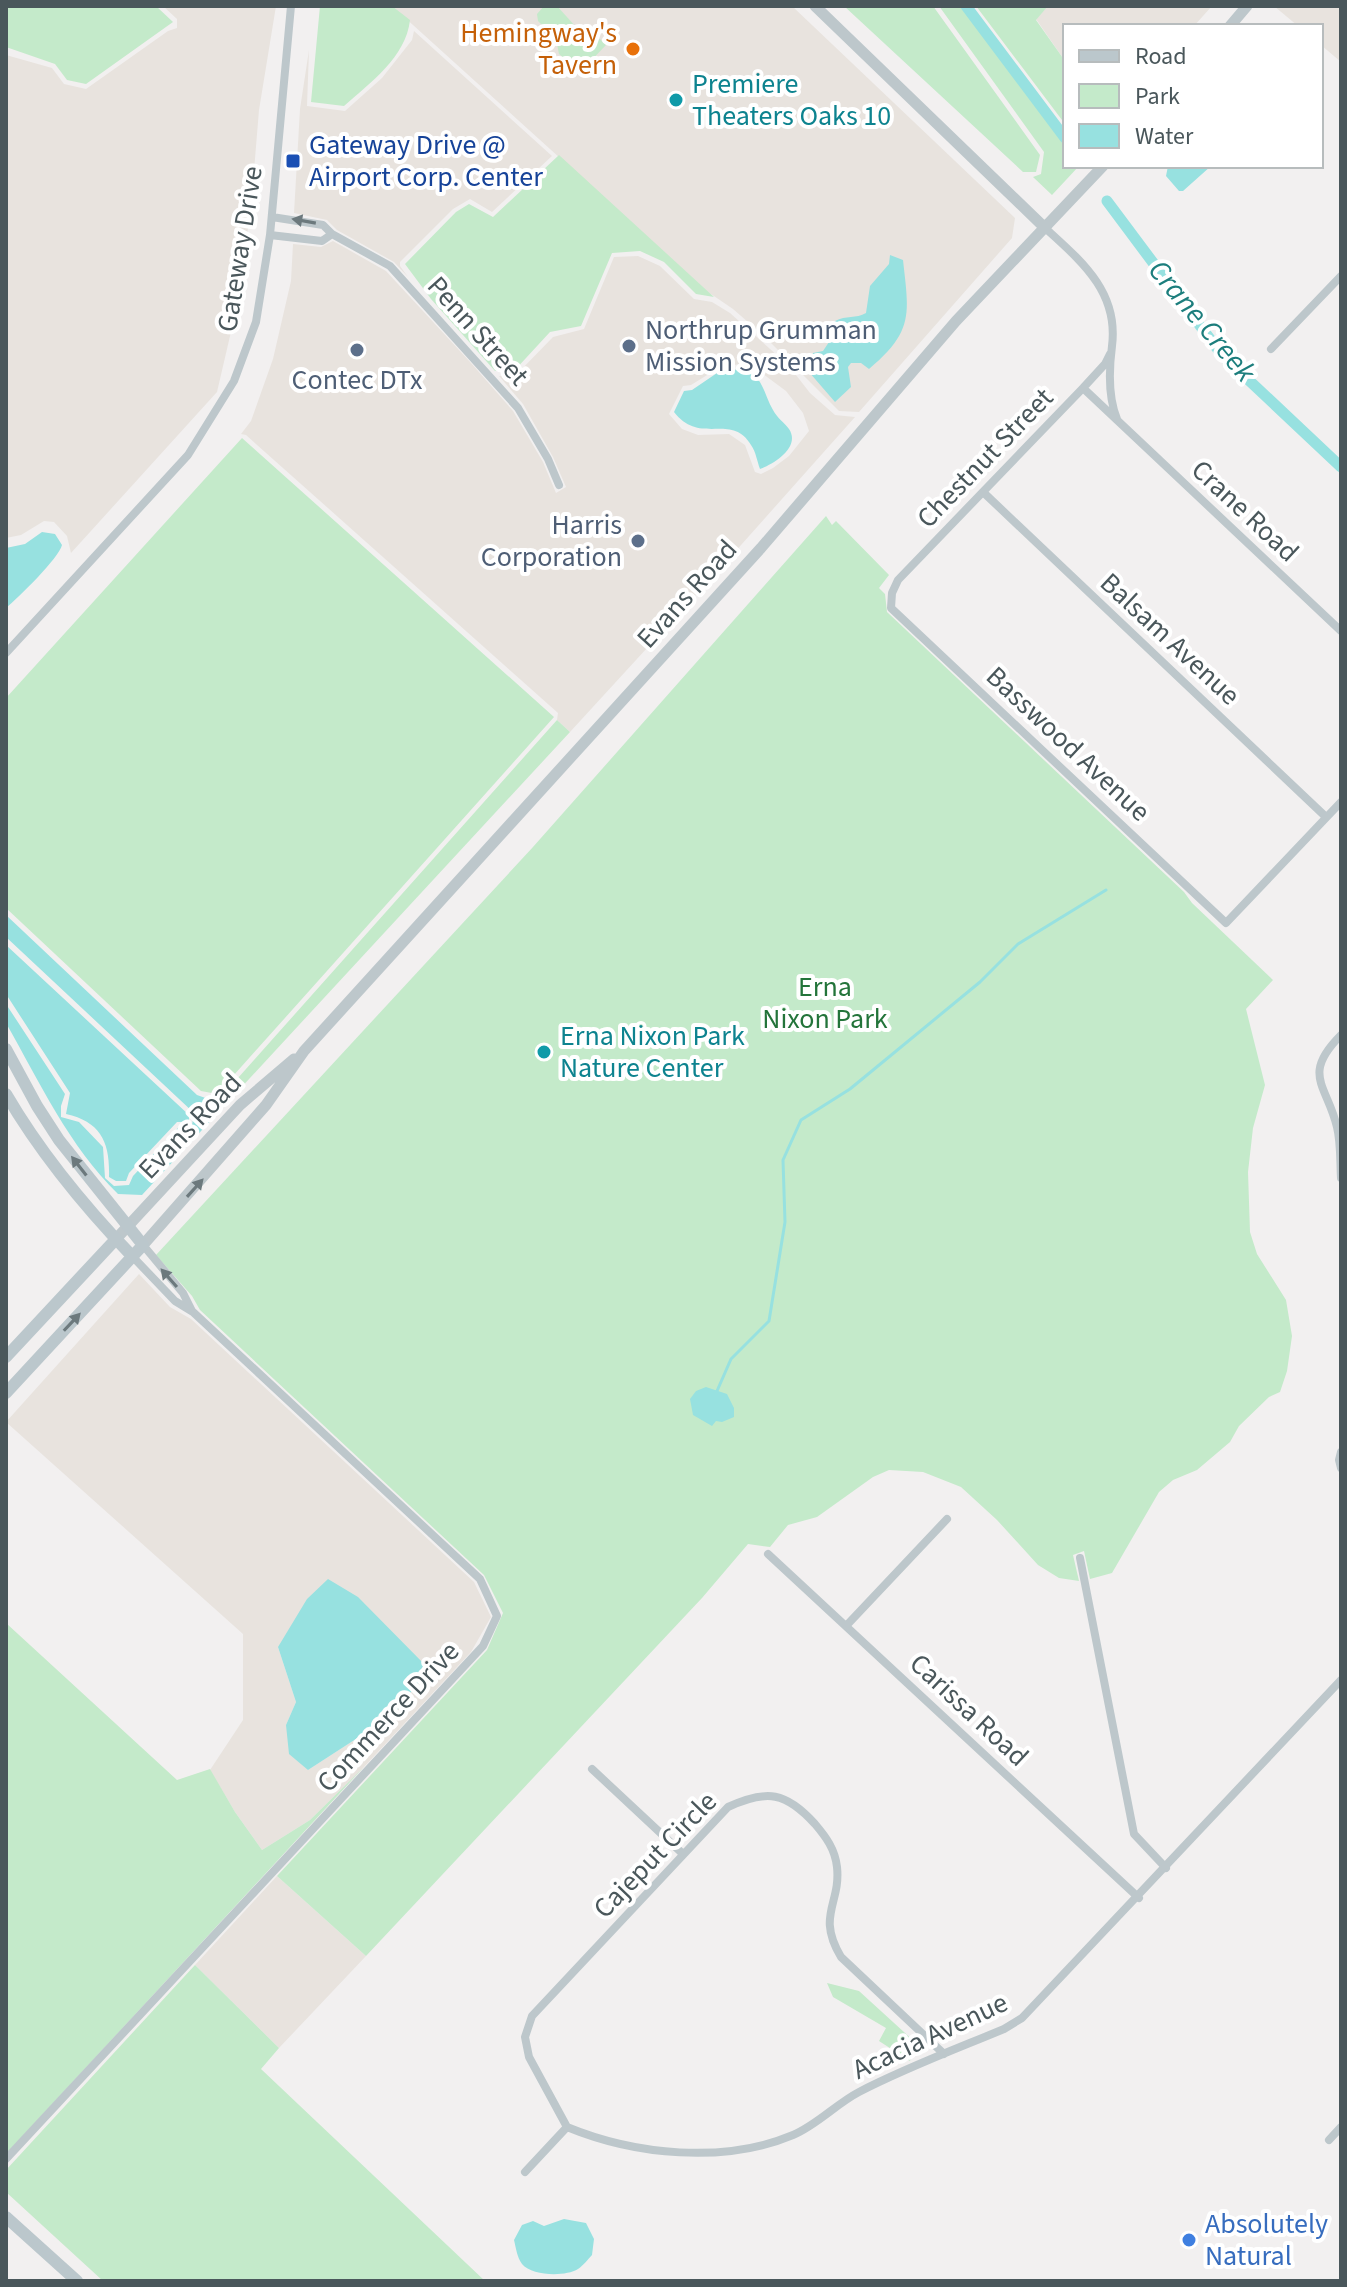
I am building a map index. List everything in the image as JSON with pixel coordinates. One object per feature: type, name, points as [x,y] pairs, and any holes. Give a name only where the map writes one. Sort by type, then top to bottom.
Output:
[{"type":"main road","points":[[6,1049],[53,1131],[143,1245],[6,1393]]},
{"type":"main road","points":[[6,1094],[51,1163],[132,1256]]},
{"type":"main road","points":[[6,1357],[116,1239]]},
{"type":"main road","points":[[6,2217],[77,2281]]},
{"type":"street","name":"Gateway Drive","points":[[6,653],[188,455],[234,381],[256,322],[270,235],[291,6]]},
{"type":"street","points":[[815,6],[1090,270],[1104,292],[1113,321],[1110,354],[1113,409],[1119,422]]},
{"type":"street","points":[[1232,24],[1247,6]]},
{"type":"street","name":"Evans Road","points":[[143,1245],[266,1105],[304,1051],[761,548],[956,321],[1101,168]]},
{"type":"street","name":"Penn Street","points":[[272,217],[323,225],[332,234],[390,266],[518,408],[548,459],[559,485]]},
{"type":"street","points":[[270,235],[322,241],[332,234]]},
{"type":"street","points":[[1271,349],[1341,276]]},
{"type":"street","name":"Chestnut Street","points":[[892,593],[898,580],[1083,388],[1110,354]]},
{"type":"street","name":"Crane Road","points":[[1083,388],[1341,631]]},
{"type":"street","name":"Balsam Avenue","points":[[983,492],[1326,817]]},
{"type":"street","name":"Basswood Avenue","points":[[892,593],[891,608],[1226,923],[1326,817]]},
{"type":"street","points":[[1326,817],[1341,802]]},
{"type":"street","points":[[1341,1035],[1324,1052],[1320,1065],[1322,1091],[1337,1127],[1341,1178]]},
{"type":"street","name":"Evans Road","points":[[116,1239],[240,1105],[304,1051]]},
{"type":"street","name":"Commerce Drive","points":[[143,1245],[183,1293],[193,1312]]},
{"type":"street","name":"Commerce Drive","points":[[6,2159],[483,1646],[497,1616],[480,1579],[193,1312],[175,1301],[132,1256]]},
{"type":"street","points":[[1341,1452],[1341,1468]]},
{"type":"street","points":[[846,1626],[947,1519]]},
{"type":"street","name":"Carissa Road","points":[[768,1554],[1139,1898]]},
{"type":"street","points":[[1080,1558],[1134,1834],[1166,1868]]},
{"type":"street","name":"Acacia Avenue","points":[[567,2127],[592,2138],[671,2152],[716,2154],[762,2146],[796,2134],[857,2093],[1004,2029],[1022,2018],[1139,1898],[1341,1680]]},
{"type":"street","points":[[592,1769],[683,1854]]},
{"type":"street","name":"Cajeput Circle","points":[[567,2127],[529,2057],[525,2037],[532,2016],[728,1807],[751,1796],[774,1796],[798,1805],[833,1849],[838,1870],[829,1918],[831,1939],[841,1957],[944,2054]]},
{"type":"street","points":[[525,2172],[567,2127]]},
{"type":"street","points":[[1329,2140],[1341,2127]]},
{"type":"shaded area","points":[[163,6],[276,6],[259,110],[251,207],[237,306],[217,392],[71,553],[67,536],[54,522],[44,521],[21,535],[6,538],[6,55],[52,68],[64,84],[86,89],[168,31],[177,28],[177,19]]},
{"type":"shaded area","points":[[392,6],[792,6],[1015,218],[1012,238],[859,412],[839,411],[764,336],[708,292]]},
{"type":"shaded area","points":[[1048,6],[1212,6],[1196,24],[1063,24],[1063,58],[1036,19]]},
{"type":"shaded area","points":[[1274,6],[1341,6],[1341,62],[1323,47],[1323,24],[1296,24]]},
{"type":"shaded area","points":[[414,31],[552,156],[492,212],[470,199],[453,209],[400,262],[408,277],[394,262],[337,230],[327,220],[294,213],[300,109],[309,50],[307,106],[345,111],[382,78],[412,40]]},
{"type":"shaded area","points":[[333,241],[386,271],[513,411],[543,462],[556,493],[566,487],[553,457],[523,404],[499,376],[516,375],[553,337],[584,329],[614,257],[638,256],[660,266],[694,299],[712,302],[730,313],[789,366],[810,393],[835,415],[855,417],[570,732],[557,720],[558,713],[246,435],[241,434],[251,421],[273,359],[291,281],[293,244],[321,247]],"holes":[[[739,364],[752,366],[786,391],[803,413],[809,431],[789,456],[761,474],[755,472],[745,445],[729,434],[698,435],[682,429],[669,414],[683,386],[691,385],[717,369]]]},
{"type":"shaded area","points":[[139,1274],[170,1307],[191,1319],[474,1582],[491,1617],[471,1652],[364,1767],[310,1820],[262,1850],[210,1770],[243,1720],[243,1634],[6,1422]],"holes":[[[278,1647],[393,1715],[308,1770],[286,1725],[296,1702]]]},
{"type":"shaded area","points":[[277,1876],[366,1956],[279,2048],[195,1965]]},
{"type":"green space","points":[[6,6],[156,6],[173,22],[86,84],[67,80],[55,64],[6,47]]},
{"type":"green space","points":[[320,6],[392,6],[410,20],[402,46],[394,57],[344,106],[311,102]]},
{"type":"green space","points":[[544,6],[557,6],[586,38],[600,39],[606,45],[584,68],[576,69],[559,54],[556,39],[538,21],[537,14]]},
{"type":"green space","points":[[844,6],[933,6],[1040,155],[1036,172],[1023,172]]},
{"type":"green space","points":[[939,6],[969,6],[1063,130],[1063,168],[1077,168],[1052,195],[1033,177],[1041,174],[1044,152]]},
{"type":"green space","points":[[976,6],[1048,6],[1036,20],[1063,58],[1063,121]]},
{"type":"green space","points":[[559,155],[714,297],[696,294],[664,262],[640,251],[612,253],[581,326],[550,332],[514,371],[495,371],[431,299],[405,264],[456,212],[469,204],[493,217]]},
{"type":"green space","points":[[242,438],[554,717],[217,1094],[201,1091],[6,908],[6,698]]},
{"type":"green space","name":"Erna Nixon Park","points":[[826,516],[832,525],[836,521],[889,575],[879,588],[885,594],[887,612],[1273,980],[1246,1009],[1265,1085],[1253,1128],[1248,1172],[1250,1232],[1257,1254],[1286,1300],[1292,1336],[1287,1371],[1280,1392],[1269,1397],[1239,1426],[1230,1442],[1197,1470],[1173,1480],[1159,1492],[1112,1573],[1090,1579],[1084,1551],[1073,1555],[1079,1581],[1059,1578],[1038,1565],[997,1520],[961,1487],[923,1472],[889,1470],[873,1477],[817,1517],[788,1525],[770,1547],[748,1544],[702,1598],[366,1956],[277,1876],[487,1650],[503,1613],[484,1575],[200,1310],[192,1296],[156,1255],[533,847]]},
{"type":"green space","points":[[557,720],[570,732],[225,1105],[210,1098],[221,1097]]},
{"type":"green space","points":[[6,1623],[177,1780],[210,1769],[262,1850],[310,1820],[364,1767],[6,2154]]},
{"type":"green space","points":[[195,1965],[279,2048],[261,2069],[485,2281],[103,2281],[6,2192],[6,2170]]},
{"type":"green space","points":[[827,1983],[859,1991],[916,2043],[910,2061],[879,2041],[886,2028],[833,1997]]},
{"type":"water","points":[[1168,168],[1209,168],[1183,191],[1179,191],[1166,176]]},
{"type":"water","points":[[890,255],[903,260],[907,308],[901,332],[884,356],[869,369],[861,363],[851,363],[848,367],[851,387],[835,402],[809,372],[813,353],[823,351],[831,339],[835,321],[866,313],[870,286],[889,264]]},
{"type":"water","points":[[739,369],[758,379],[775,413],[792,436],[792,442],[784,454],[760,469],[753,448],[743,436],[725,429],[694,427],[674,412],[684,391],[692,390],[717,373]]},
{"type":"water","points":[[42,532],[55,534],[62,545],[54,559],[6,608],[6,548],[25,544]]},
{"type":"water","points":[[6,915],[197,1095],[225,1105],[142,1195],[118,1194],[70,1135],[6,1023],[6,1004],[65,1094],[61,1117],[79,1122],[103,1147],[105,1178],[114,1186],[129,1185],[133,1176],[179,1127],[192,1125],[194,1113],[6,937]]},
{"type":"water","points":[[6,945],[189,1115],[189,1122],[177,1122],[129,1173],[126,1181],[109,1177],[108,1154],[95,1128],[66,1114],[70,1093],[6,994]]},
{"type":"water","points":[[706,1387],[727,1394],[734,1408],[734,1417],[716,1421],[712,1426],[693,1415],[690,1399],[696,1391]]},
{"type":"water","points":[[328,1579],[358,1597],[429,1669],[393,1715],[308,1770],[289,1754],[286,1725],[296,1702],[278,1647],[307,1599]]},
{"type":"water","points":[[564,2219],[586,2223],[594,2239],[592,2255],[584,2264],[572,2272],[557,2274],[533,2271],[522,2264],[514,2240],[522,2225],[533,2221],[544,2226]]},
{"type":"waterway","name":"Crane Creek","points":[[966,6],[1063,135]]},
{"type":"waterway","name":"Crane Creek","points":[[1107,201],[1222,355],[1341,467]]},
{"type":"waterway","points":[[717,1391],[731,1359],[769,1321],[785,1222],[783,1160],[801,1120],[850,1089],[980,982],[1018,944],[1106,890]]},
{"type":"place","name":"Hemingway's Tavern","points":[[633,49]]},
{"type":"place","name":"Premiere Theaters Oaks 10","points":[[676,100]]},
{"type":"place","name":"Gateway Drive @ Airport Corp. Center","points":[[293,161]]},
{"type":"place","name":"Northrup Grumman Mission Systems","points":[[629,346]]},
{"type":"place","name":"Contec DTx","points":[[357,350]]},
{"type":"place","name":"Harris Corporation","points":[[638,541]]},
{"type":"place","name":"Erna Nixon Park Nature Center","points":[[544,1052]]},
{"type":"place","name":"Absolutely Natural","points":[[1189,2240]]}]
